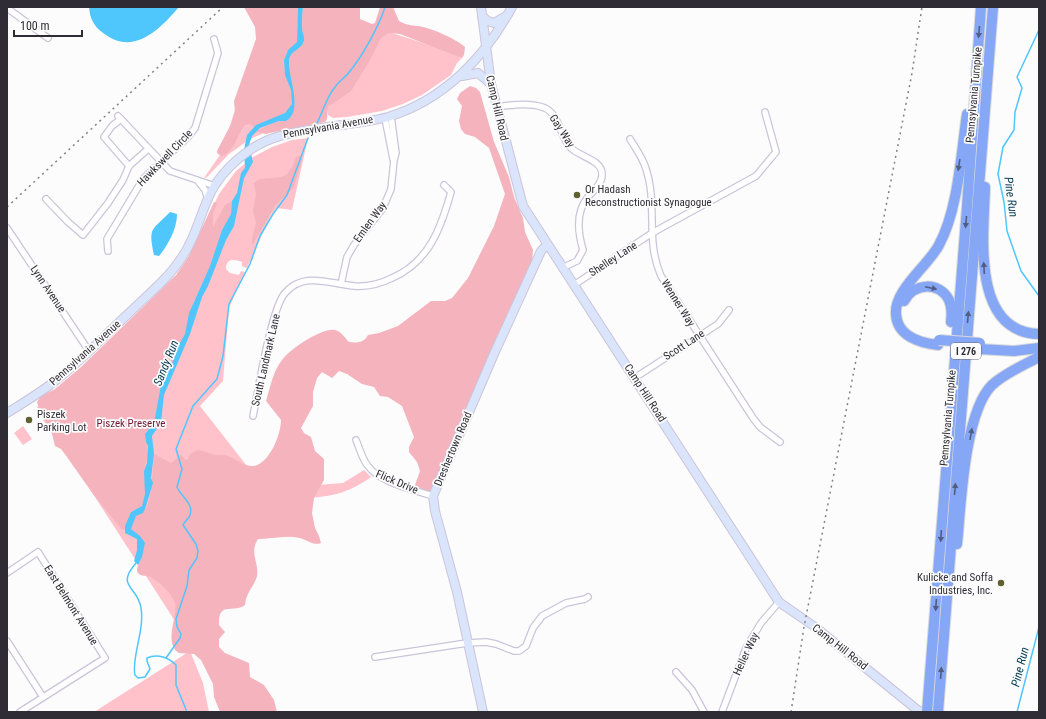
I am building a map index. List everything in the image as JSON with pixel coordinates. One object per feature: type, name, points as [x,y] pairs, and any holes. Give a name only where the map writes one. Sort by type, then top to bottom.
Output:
[{"type":"highway","name":"Pennsylvania Turnpike","points":[[928,712],[981,7]]},
{"type":"highway","name":"Pennsylvania Turnpike","points":[[938,712],[993,7]]},
{"type":"highway","points":[[977,57],[948,221],[935,251],[903,291],[896,307],[898,324],[909,336],[923,343],[939,342],[1014,351],[1039,348]]},
{"type":"highway","points":[[988,76],[984,251],[986,282],[992,300],[1004,318],[1017,328],[1039,334]]},
{"type":"highway","points":[[939,342],[920,336],[913,332],[905,322],[902,311],[904,301],[909,293],[918,287],[932,287],[941,291],[951,306],[949,371],[952,386]]},
{"type":"highway","points":[[979,346],[1017,345],[1039,341]]},
{"type":"highway","points":[[945,625],[967,457],[972,429],[978,409],[985,393],[996,382],[1039,357]]},
{"type":"street","name":"Camp Hill Road","points":[[481,7],[485,49],[491,84],[520,199],[541,235],[544,248],[562,268],[574,285],[636,378],[780,602],[815,627],[920,712]]},
{"type":"street","points":[[7,8],[48,38]]},
{"type":"street","points":[[482,16],[488,21],[494,23],[511,10]]},
{"type":"street","name":"Pennsylvania Avenue","points":[[7,413],[54,382],[89,351],[164,279],[176,266],[186,250],[215,186],[228,169],[251,149],[275,137],[301,130],[388,117],[425,101],[460,77],[485,49],[511,10]]},
{"type":"street","name":"Hawkswell Circle","points":[[108,251],[107,239],[137,187],[143,179],[188,137],[199,119],[218,53],[214,39]]},
{"type":"street","points":[[460,77],[470,73],[478,73],[491,84]]},
{"type":"street","name":"Gay Way","points":[[496,107],[520,104],[539,106],[548,110],[570,148],[596,163],[602,172],[599,185],[586,199],[580,214],[578,232],[583,250],[577,260],[562,268]]},
{"type":"street","name":"Shelley Lane","points":[[574,285],[652,233],[756,176],[776,152],[765,112]]},
{"type":"street","points":[[130,166],[104,137],[120,117],[170,171],[215,186]]},
{"type":"street","name":"Emlen Way","points":[[341,284],[347,257],[354,245],[383,208],[391,189],[394,160],[388,117]]},
{"type":"street","name":"Wenner Way","points":[[630,139],[641,155],[649,180],[654,258],[661,276],[753,418],[760,427],[780,442]]},
{"type":"street","points":[[46,199],[83,235],[108,203],[130,166],[148,149]]},
{"type":"street","points":[[198,181],[205,190],[208,199]]},
{"type":"street","name":"South Landmark Lane","points":[[253,416],[276,314],[284,294],[291,288],[309,280],[319,279],[354,286],[370,286],[402,274],[419,262],[431,246],[442,222],[451,192],[444,185]]},
{"type":"street","name":"Lynn Avenue","points":[[7,228],[89,351]]},
{"type":"street","name":"Dreshertown Road","points":[[483,712],[457,592],[435,511],[434,496],[494,354],[544,248]]},
{"type":"street","name":"Scott Lane","points":[[636,378],[698,335],[718,324],[729,310]]},
{"type":"street","name":"Flick Drive","points":[[356,440],[366,463],[376,474],[405,488],[434,496]]},
{"type":"street","name":"East Belmont Avenue","points":[[7,573],[38,552],[105,658],[43,697]]},
{"type":"street","points":[[375,657],[467,643],[492,642],[514,651],[519,651],[526,646],[533,628],[542,616],[566,603],[588,597]]},
{"type":"street","name":"Heller Way","points":[[722,712],[746,648],[761,623],[780,602]]},
{"type":"street","points":[[7,641],[43,697],[20,712]]},
{"type":"street","points":[[676,672],[692,690],[704,712]]},
{"type":"green space","points":[[244,7],[298,7],[297,42],[286,53],[284,59],[285,72],[292,93],[292,99],[291,105],[287,111],[281,115],[254,127],[250,124],[245,125],[229,152],[221,156],[217,153],[217,151],[232,122],[235,112],[234,101],[256,39],[255,27]]},
{"type":"green space","points":[[264,7],[310,7],[461,55],[459,57],[462,58],[457,63],[451,75],[422,95],[403,104],[382,111],[333,118],[328,115],[328,107],[331,104],[250,139],[229,154],[207,177],[204,178],[222,152],[259,30]]},
{"type":"green space","points":[[303,7],[360,7],[360,19],[372,24],[375,23],[380,7],[393,7],[399,21],[408,25],[427,28],[451,38],[465,47],[464,55],[462,58],[400,34],[389,33],[381,38],[369,62],[351,91],[328,107],[327,119],[325,122],[265,134],[256,131],[279,121],[286,121],[291,116],[294,109],[295,101],[290,76],[289,61],[291,55],[304,42],[302,29]]},
{"type":"green space","points":[[470,86],[476,88],[480,92],[494,142],[509,177],[514,197],[523,218],[525,232],[533,250],[532,262],[432,493],[428,493],[415,485],[420,471],[417,462],[409,452],[409,447],[414,437],[402,406],[388,397],[380,396],[374,387],[362,384],[347,374],[339,371],[332,378],[322,372],[317,378],[313,392],[313,406],[301,428],[304,433],[311,437],[315,451],[324,459],[324,480],[314,498],[312,513],[315,528],[321,543],[318,544],[300,538],[289,537],[258,539],[254,549],[257,576],[247,596],[245,605],[224,610],[219,617],[219,625],[225,632],[219,639],[219,647],[225,653],[249,663],[250,677],[264,685],[274,700],[277,712],[220,712],[214,697],[213,684],[201,660],[194,654],[179,653],[174,649],[171,636],[175,609],[174,600],[161,584],[153,578],[141,575],[137,571],[144,542],[131,529],[136,516],[144,511],[149,501],[154,454],[171,463],[181,455],[186,460],[190,454],[198,450],[216,455],[226,455],[250,466],[260,464],[270,454],[274,447],[279,433],[281,420],[266,401],[276,369],[291,351],[306,340],[329,330],[339,332],[349,342],[360,342],[368,335],[379,333],[398,326],[431,301],[445,301],[452,298],[468,278],[494,226],[505,194],[489,148],[475,137],[465,134],[461,129],[459,121],[462,106],[457,99],[460,93]]},
{"type":"green space","name":"Piszek Preserve","points":[[308,138],[292,210],[277,208],[271,215],[247,268],[242,266],[242,262],[233,260],[229,261],[226,265],[226,269],[230,273],[239,275],[241,271],[245,272],[229,308],[223,381],[200,406],[265,489],[343,483],[364,470],[371,477],[349,490],[327,496],[309,498],[309,535],[201,544],[193,649],[37,407],[49,399],[182,272],[219,194],[236,171],[253,157],[272,147],[292,140]]},
{"type":"green space","points":[[301,155],[302,160],[294,187],[275,206],[252,246],[252,238],[256,223],[253,211],[256,194],[254,183],[258,180],[283,176],[291,169],[296,157]]},
{"type":"green space","points":[[232,201],[231,214],[222,230],[210,266],[193,303],[185,334],[177,348],[173,361],[161,386],[155,419],[152,427],[146,432],[148,455],[144,471],[146,489],[144,502],[139,509],[131,511],[125,530],[122,530],[93,494],[61,449],[55,446],[52,434],[41,416],[37,402],[41,396],[55,389],[81,367],[176,275],[189,256],[214,202],[217,203],[213,214],[213,227],[225,205]]},
{"type":"green space","points":[[23,426],[32,439],[23,445],[14,433]]},
{"type":"green space","points":[[190,651],[203,683],[209,712],[94,712]]},
{"type":"water","points":[[89,7],[179,7],[155,31],[137,41],[127,42],[117,40],[99,30],[92,20]]},
{"type":"water","points":[[298,7],[303,7],[302,29],[304,41],[289,58],[289,69],[295,102],[294,109],[291,116],[286,121],[279,121],[260,128],[252,136],[249,145],[253,162],[244,178],[234,226],[226,240],[208,286],[202,297],[190,334],[164,395],[161,422],[152,436],[154,454],[151,478],[153,483],[145,509],[143,513],[136,516],[131,529],[140,536],[145,543],[142,557],[138,565],[134,561],[137,550],[137,539],[125,533],[125,526],[131,512],[142,506],[145,494],[144,471],[147,463],[148,446],[145,434],[154,423],[161,385],[173,361],[177,348],[185,334],[189,313],[210,266],[222,230],[231,214],[232,201],[237,193],[241,173],[245,168],[244,150],[247,135],[256,125],[285,113],[292,104],[291,90],[285,75],[284,60],[288,50],[297,42]]},
{"type":"water","points":[[170,212],[177,214],[174,231],[166,247],[159,256],[154,255],[151,239],[153,230],[155,226]]},
{"type":"waterway","points":[[316,125],[332,91],[355,65],[365,49],[375,31],[385,7]]},
{"type":"waterway","name":"Pine Run","points":[[1039,30],[1017,77],[1022,88],[1015,112],[1014,130],[1003,147],[998,174],[1004,202],[1007,231],[1021,271],[1039,296]]},
{"type":"waterway","points":[[166,658],[180,638],[181,634],[177,627],[176,619],[187,586],[189,570],[197,558],[198,551],[196,544],[183,525],[188,519],[191,511],[189,504],[177,487],[182,469],[176,449],[193,406],[217,379],[223,356],[229,304],[250,264],[260,236],[273,214],[287,195],[308,138]]},
{"type":"waterway","name":"Sandy Run","points":[[136,563],[130,571],[128,577],[128,582],[139,601],[142,616],[134,668],[135,675],[138,678],[145,677],[150,669],[147,658],[159,656],[170,660],[176,665],[176,685],[187,712]]},
{"type":"waterway","name":"Pine Run","points":[[1017,712],[1039,627]]},
{"type":"railway","points":[[7,207],[223,7]]},
{"type":"railway","points":[[791,712],[804,627],[912,73],[922,7]]},
{"type":"place","name":"Or Hadash Reconstructionist Synagogue","points":[[577,195]]},
{"type":"place","name":"Piszek Parking Lot","points":[[29,420]]},
{"type":"place","name":"Kulicke and Soffa Industries, Inc.","points":[[1001,583]]}]
